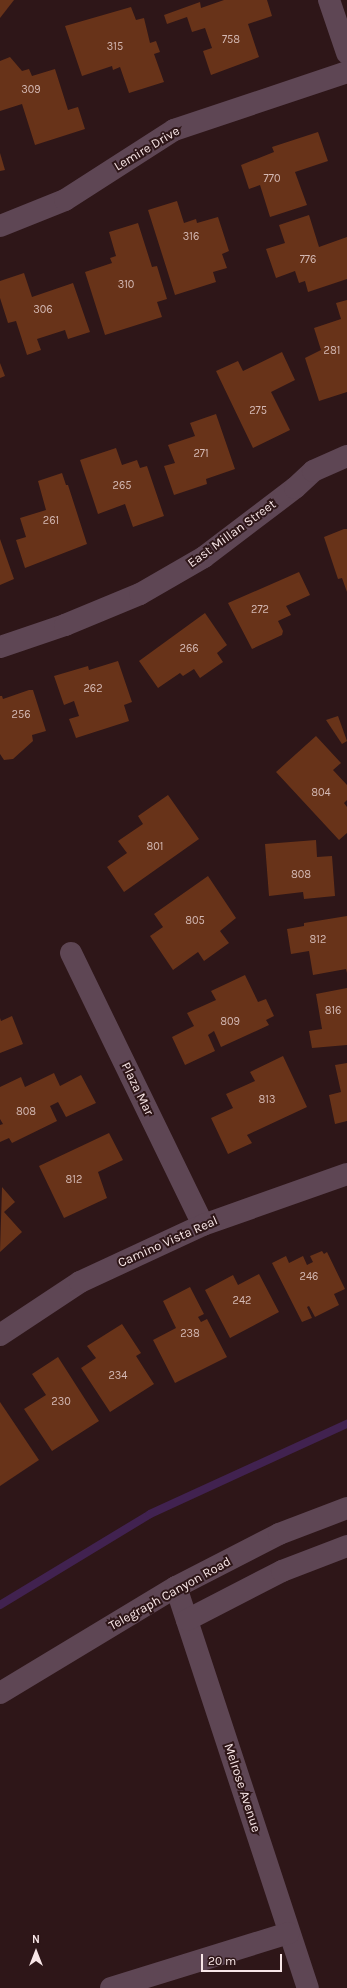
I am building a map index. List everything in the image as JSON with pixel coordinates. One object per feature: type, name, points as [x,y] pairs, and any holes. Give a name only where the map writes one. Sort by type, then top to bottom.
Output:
[{"type":"street","points":[[329,0],[347,53]]},
{"type":"street","name":"Lemire Drive","points":[[0,226],[65,200],[174,130],[347,72]]},
{"type":"street","name":"East Millan Street","points":[[0,646],[65,625],[140,594],[204,558],[295,488],[313,470],[347,456]]},
{"type":"street","name":"Plaza Mar","points":[[71,953],[203,1225]]},
{"type":"street","name":"Camino Vista Real","points":[[0,1335],[80,1282],[203,1225],[347,1174]]},
{"type":"street","name":"Telegraph Canyon Road","points":[[0,1693],[176,1587],[279,1534],[347,1508]]},
{"type":"street","points":[[187,1620],[282,1571],[347,1546]]},
{"type":"street","name":"Melrose Avenue","points":[[176,1587],[308,1988]]},
{"type":"street","points":[[111,1988],[289,1933]]},
{"type":"building","points":[[0,0],[14,0],[0,18]]},
{"type":"building","points":[[224,0],[267,0],[272,16],[248,24],[259,57],[211,75],[203,51],[212,48],[205,28],[192,32],[187,17],[167,24],[164,15],[200,2],[201,8]]},
{"type":"building","points":[[131,7],[136,20],[144,18],[150,43],[156,41],[160,52],[154,54],[164,82],[129,93],[120,67],[113,70],[112,66],[82,76],[65,26]]},
{"type":"building","points":[[10,57],[22,71],[29,69],[32,76],[55,69],[68,110],[78,107],[85,129],[35,145],[22,104],[0,111],[0,61]]},
{"type":"building","points":[[318,132],[328,161],[295,172],[307,205],[270,217],[260,185],[249,189],[241,165],[274,152],[272,147]]},
{"type":"building","points":[[0,153],[5,170],[0,171]]},
{"type":"building","points":[[177,201],[184,223],[196,219],[197,223],[218,217],[229,251],[222,254],[227,268],[213,272],[216,282],[175,295],[148,210]]},
{"type":"building","points":[[309,215],[319,247],[347,237],[347,279],[308,292],[305,281],[299,283],[295,271],[276,278],[266,249],[285,243],[279,225]]},
{"type":"building","points":[[138,223],[152,267],[157,266],[167,299],[157,302],[162,317],[105,335],[85,272],[112,263],[110,258],[116,256],[109,232]]},
{"type":"building","points":[[24,273],[32,297],[73,283],[90,332],[68,339],[65,330],[37,339],[41,350],[27,355],[16,321],[8,323],[0,298],[0,281]]},
{"type":"building","points":[[347,300],[347,392],[319,401],[305,358],[321,350],[314,328],[341,319],[336,303]]},
{"type":"building","points":[[282,352],[295,380],[271,392],[290,430],[253,448],[216,371],[238,361],[243,371]]},
{"type":"building","points":[[0,363],[5,376],[0,378]]},
{"type":"building","points":[[216,414],[235,469],[206,479],[207,484],[174,495],[164,466],[175,463],[168,445],[195,436],[190,423]]},
{"type":"building","points":[[116,448],[122,465],[137,460],[140,468],[147,466],[164,516],[133,527],[125,504],[98,514],[80,460]]},
{"type":"building","points":[[62,473],[66,485],[68,485],[87,544],[25,568],[16,540],[26,537],[20,518],[46,510],[38,481]]},
{"type":"building","points":[[347,529],[347,592],[342,578],[338,579],[324,537]]},
{"type":"building","points":[[0,539],[14,579],[0,585]]},
{"type":"building","points":[[299,572],[310,595],[286,606],[291,615],[278,621],[283,631],[282,635],[252,649],[228,603]]},
{"type":"building","points":[[205,613],[227,645],[217,653],[223,662],[200,678],[194,669],[183,676],[180,673],[158,688],[139,661]]},
{"type":"building","points":[[118,661],[132,702],[124,705],[129,721],[76,738],[69,719],[79,716],[74,701],[64,705],[54,676],[88,666],[89,670]]},
{"type":"building","points":[[33,690],[46,731],[32,735],[33,741],[13,759],[4,760],[0,754],[0,696],[2,696],[3,699]]},
{"type":"building","points":[[338,716],[347,741],[342,744],[326,720]]},
{"type":"building","points":[[316,736],[341,763],[333,770],[347,785],[347,800],[344,803],[347,807],[347,833],[339,840],[276,772]]},
{"type":"building","points":[[168,795],[199,839],[124,892],[107,867],[127,853],[118,841],[143,824],[138,816]]},
{"type":"building","points":[[316,840],[317,857],[332,856],[335,896],[304,899],[303,892],[269,896],[265,844]]},
{"type":"building","points":[[208,876],[236,918],[220,931],[229,943],[204,961],[198,952],[173,970],[150,936],[163,927],[154,914]]},
{"type":"building","points":[[347,916],[347,973],[346,969],[313,975],[309,951],[291,954],[287,929],[304,926],[304,923]]},
{"type":"building","points":[[245,975],[258,1002],[266,999],[274,1016],[266,1020],[269,1025],[221,1047],[214,1031],[208,1035],[215,1051],[185,1065],[172,1037],[194,1026],[187,1013],[216,1000],[211,991]]},
{"type":"building","points":[[347,988],[347,1045],[312,1048],[309,1031],[322,1029],[316,994]]},
{"type":"building","points":[[12,1016],[23,1044],[0,1053],[0,1018],[1,1021]]},
{"type":"building","points":[[283,1056],[307,1107],[247,1135],[252,1143],[228,1154],[211,1118],[233,1108],[226,1094],[255,1081],[250,1072]]},
{"type":"building","points":[[347,1063],[347,1121],[335,1124],[329,1095],[341,1092],[335,1065]]},
{"type":"building","points":[[54,1073],[60,1086],[81,1075],[96,1103],[66,1117],[58,1102],[50,1106],[57,1121],[12,1143],[9,1138],[0,1142],[0,1125],[3,1124],[0,1119],[0,1087],[21,1077],[25,1087]]},
{"type":"building","points":[[109,1133],[123,1160],[98,1172],[107,1198],[64,1218],[39,1166]]},
{"type":"building","points":[[2,1187],[15,1202],[4,1212],[22,1232],[0,1252]]},
{"type":"building","points":[[322,1251],[324,1254],[327,1252],[345,1289],[334,1294],[339,1305],[315,1317],[309,1306],[307,1307],[312,1318],[302,1322],[272,1263],[286,1256],[289,1263],[303,1256],[307,1265],[313,1262],[310,1256]]},
{"type":"building","points":[[259,1274],[279,1312],[230,1338],[205,1290],[233,1275],[238,1285]]},
{"type":"building","points":[[190,1287],[204,1314],[198,1317],[201,1322],[207,1319],[227,1357],[175,1383],[153,1340],[176,1328],[163,1301]]},
{"type":"building","points":[[122,1324],[141,1353],[136,1356],[154,1384],[110,1412],[81,1368],[96,1358],[87,1346]]},
{"type":"building","points":[[58,1357],[99,1421],[52,1451],[24,1409],[46,1395],[32,1374]]},
{"type":"building","points":[[0,1402],[39,1460],[0,1486]]},
{"type":"waterway","points":[[0,1605],[150,1514],[347,1424]]}]
